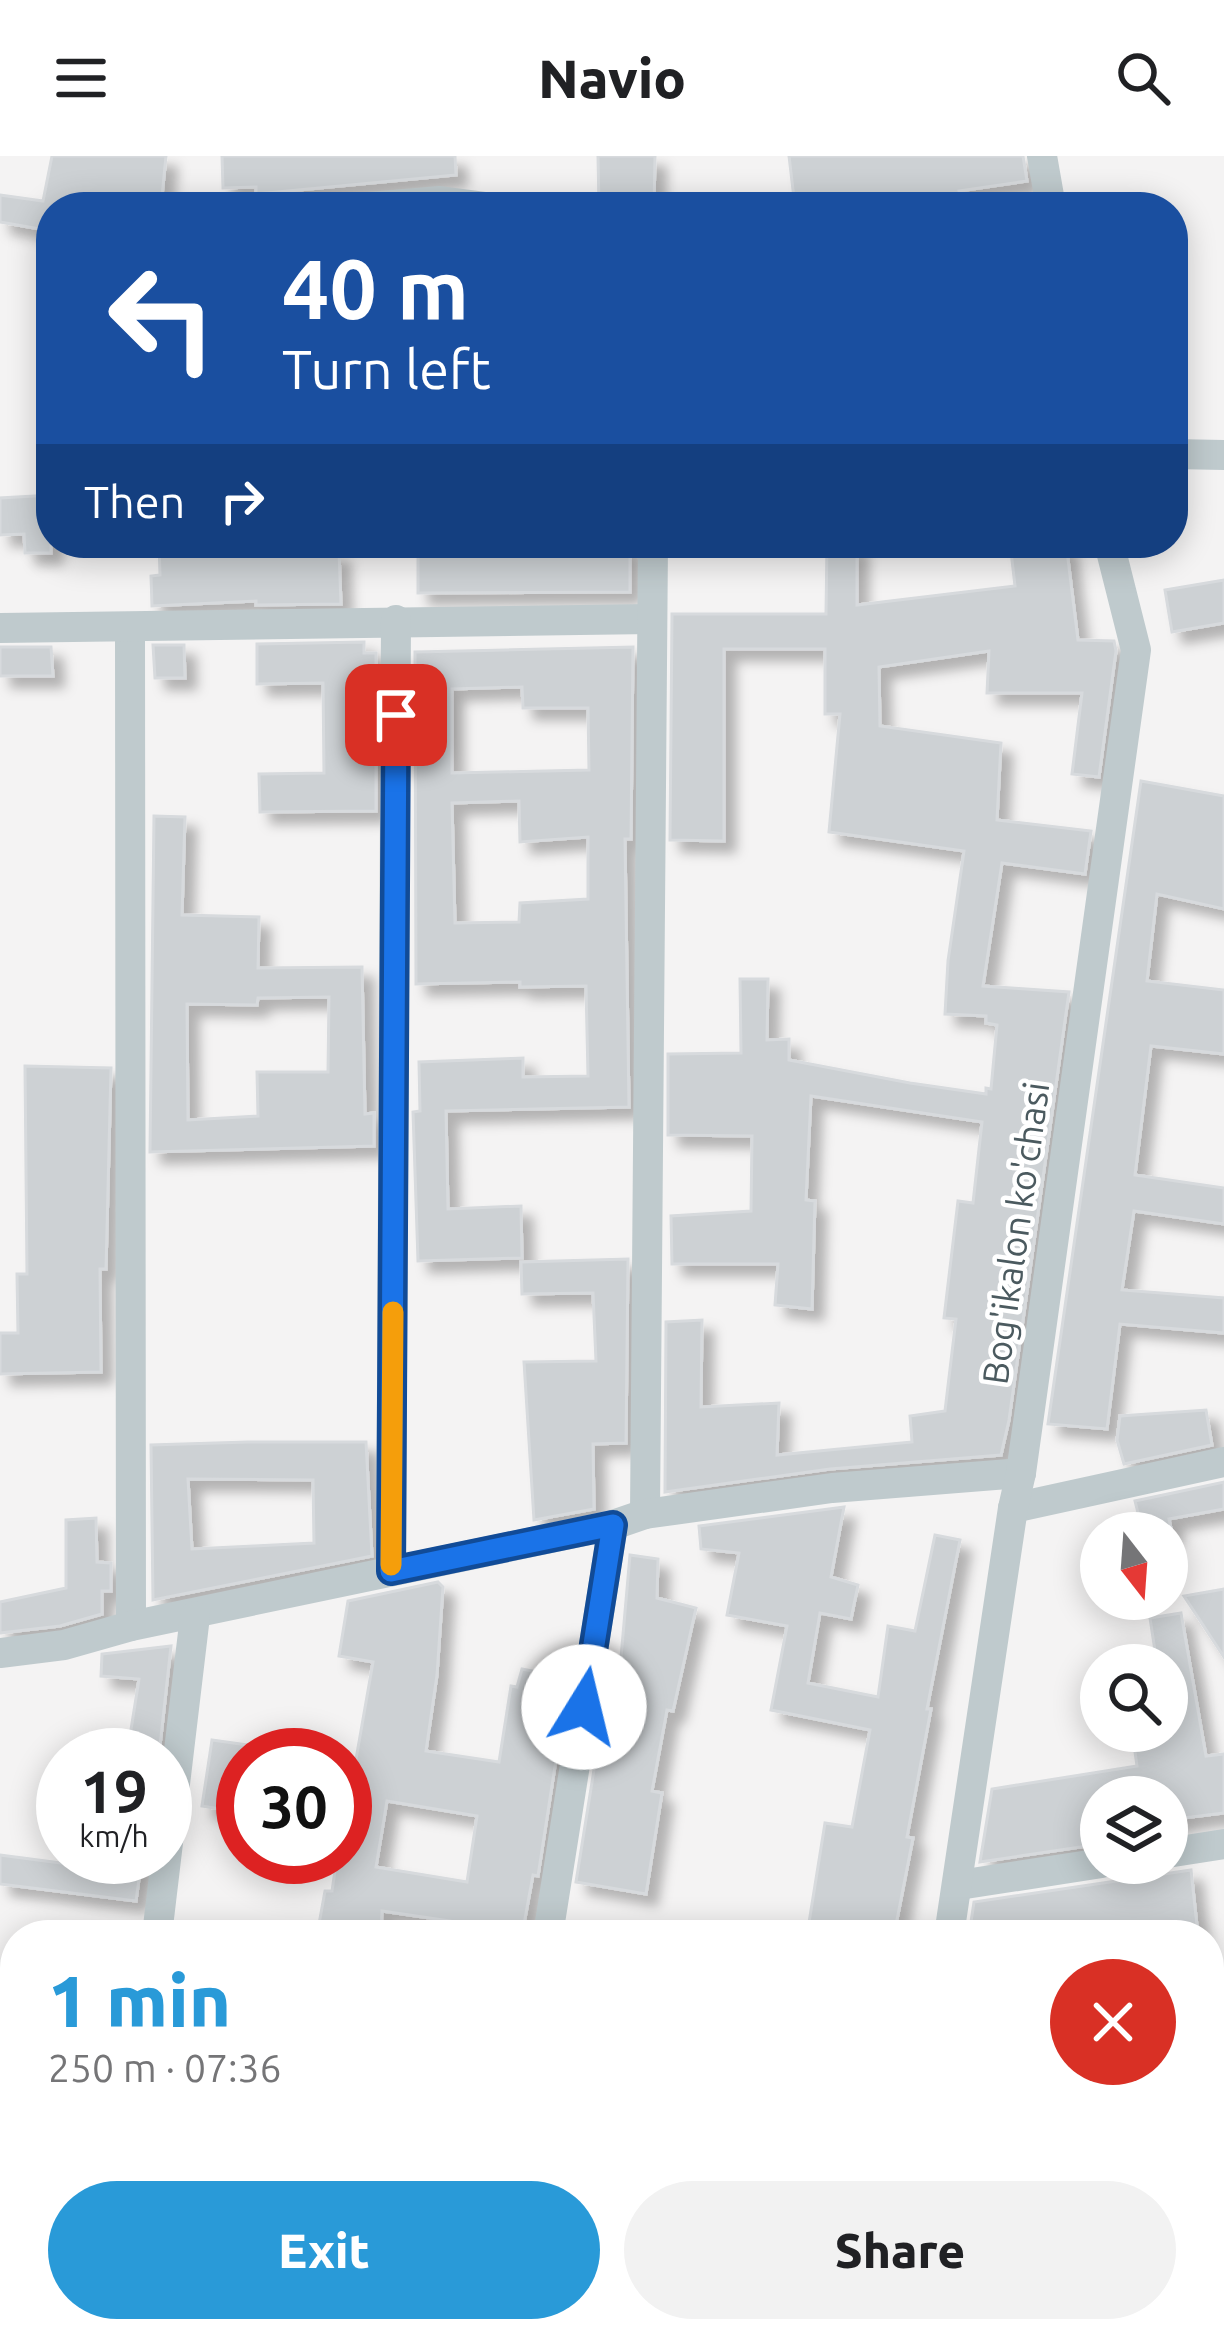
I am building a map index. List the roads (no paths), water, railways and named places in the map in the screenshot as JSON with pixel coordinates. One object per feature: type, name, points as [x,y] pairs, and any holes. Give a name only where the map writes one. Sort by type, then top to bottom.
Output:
[{"type":"street","points":[[1042,156],[1048,192]]},
{"type":"street","points":[[1188,454],[1224,455]]},
{"type":"street","points":[[645,1514],[653,558]]},
{"type":"street","name":"Bog'ikalon ko'chasi","points":[[952,1920],[1012,1508],[1022,1473],[1136,650],[1113,558]]},
{"type":"street","points":[[0,628],[652,619]]},
{"type":"street","points":[[391,1571],[396,620]]},
{"type":"street","points":[[130,627],[131,1626]]},
{"type":"street","points":[[1012,1508],[1224,1462]]},
{"type":"street","points":[[0,1653],[64,1645],[131,1626],[613,1525],[645,1514],[832,1489],[1022,1473]]},
{"type":"street","points":[[550,1920],[613,1525]]},
{"type":"street","points":[[160,1920],[195,1616]]},
{"type":"street","points":[[1188,1850],[1224,1844]]},
{"type":"street","points":[[959,1885],[1080,1866]]}]
